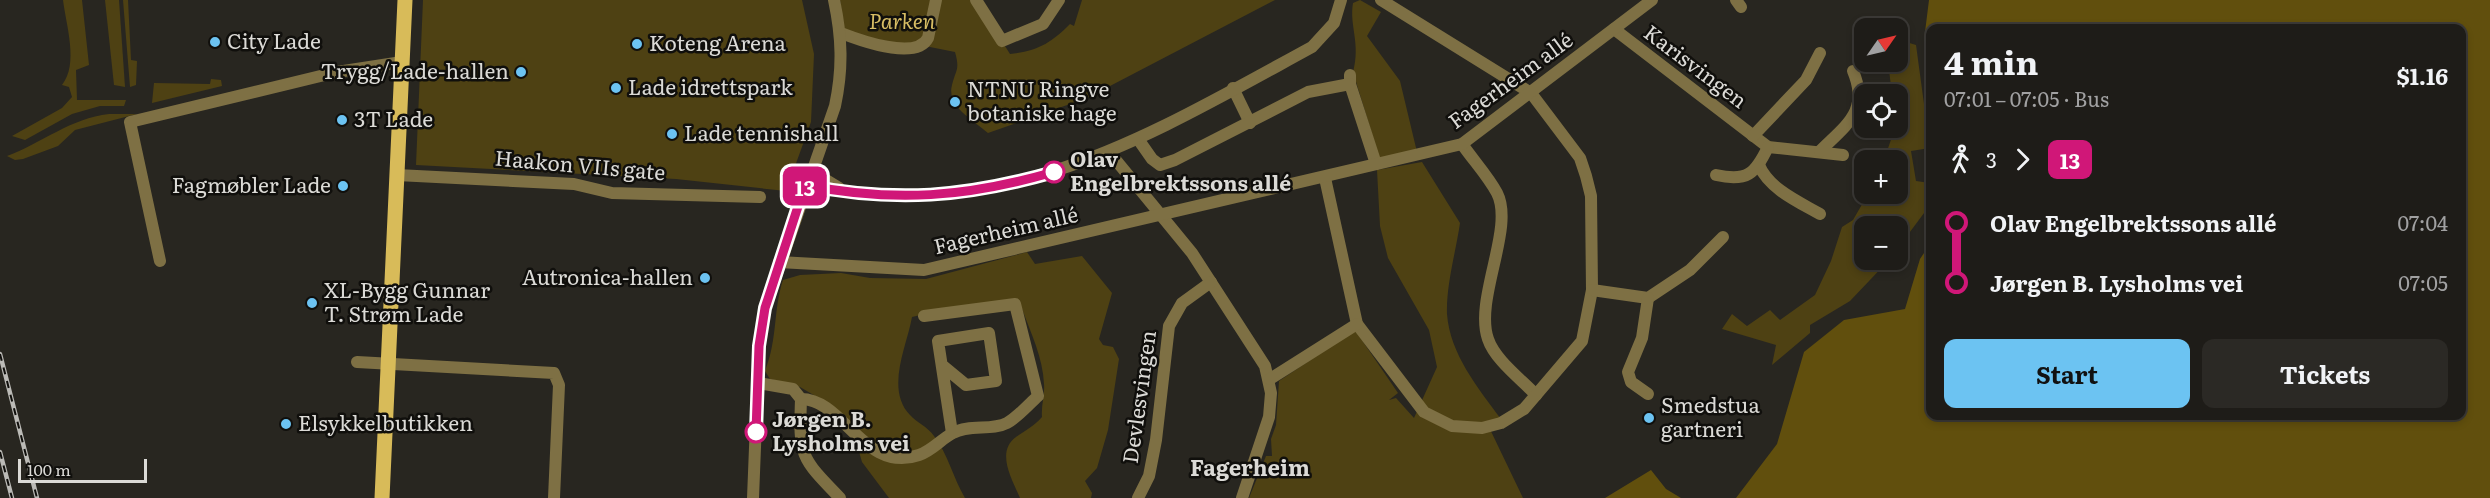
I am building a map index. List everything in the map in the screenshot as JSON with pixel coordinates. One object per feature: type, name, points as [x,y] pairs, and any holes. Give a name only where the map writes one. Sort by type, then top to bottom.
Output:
[{"type":"main road","points":[[382,498],[396,365],[397,175],[405,0]]},
{"type":"street","points":[[753,498],[761,329],[779,262],[835,106],[841,75],[841,33],[834,0]]},
{"type":"street","points":[[841,33],[875,45],[912,49],[926,42],[928,38],[936,0]]},
{"type":"street","points":[[976,0],[1002,41],[1043,24],[1059,0]]},
{"type":"street","points":[[805,185],[848,194],[930,196],[1002,187],[1110,153],[1320,40],[1334,23],[1341,0]]},
{"type":"street","points":[[1325,177],[1357,324],[1424,412],[1452,426],[1482,428],[1501,423],[1524,409],[1582,341],[1592,290],[1591,196],[1580,158],[1531,93],[1381,0]]},
{"type":"street","name":"Fagerheim allé","points":[[779,262],[924,270],[1462,144],[1652,0]]},
{"type":"street","name":"Karisvingen","points":[[1614,29],[1768,147]]},
{"type":"street","name":"Karisvingen","points":[[1753,136],[1806,80],[1820,53]]},
{"type":"street","points":[[160,261],[130,122],[337,72],[402,62]]},
{"type":"street","points":[[1820,152],[1857,111],[1860,100],[1853,71]]},
{"type":"street","points":[[1138,139],[1152,159],[1160,165],[1175,160],[1308,92],[1350,80],[1376,165]]},
{"type":"street","points":[[1233,88],[1250,123]]},
{"type":"street","points":[[1462,144],[1498,195],[1501,219],[1485,314],[1488,338],[1495,352],[1536,395]]},
{"type":"street","points":[[1716,175],[1733,179],[1744,177],[1759,165],[1768,147],[1843,155]]},
{"type":"street","points":[[1110,153],[1162,216],[1211,282],[1265,366],[1270,379],[1269,417],[1242,498]]},
{"type":"street","points":[[1759,165],[1762,173],[1786,195],[1820,214]]},
{"type":"street","points":[[811,171],[848,194]]},
{"type":"street","name":"Haakon VIIs gate","points":[[397,175],[574,184],[612,193],[760,197]]},
{"type":"street","points":[[1592,290],[1648,298],[1690,270],[1723,237]]},
{"type":"street","name":"Devlesvingen","points":[[1138,498],[1149,476],[1156,440],[1169,326],[1182,303],[1211,282]]},
{"type":"street","points":[[1648,298],[1642,338],[1628,372],[1631,382],[1648,394]]},
{"type":"street","points":[[758,384],[792,389],[801,399],[820,403],[859,437],[887,457],[906,458],[920,454],[941,443],[952,433],[1006,424],[1038,396],[1015,304],[924,316]]},
{"type":"street","points":[[1270,379],[1357,324]]},
{"type":"street","points":[[943,366],[966,385],[996,381],[989,333],[938,341],[952,433]]},
{"type":"street","points":[[357,362],[549,371],[557,375],[559,385],[554,498]]},
{"type":"street","points":[[801,399],[800,444],[816,473],[840,498]]},
{"type":"green space","points":[[63,0],[82,0],[89,65],[76,70],[77,100],[126,100],[124,106],[100,106],[72,114],[25,140],[12,136],[62,108],[72,97],[69,87],[62,85],[70,66],[71,55]]},
{"type":"green space","points":[[105,0],[119,0],[125,87],[114,85]]},
{"type":"green space","points":[[123,0],[128,0],[131,60],[137,61],[136,85],[130,87]]},
{"type":"green space","name":"Lade idrettspark","points":[[423,0],[802,0],[814,54],[811,122],[786,191],[676,179],[416,165]]},
{"type":"green space","name":"Parken","points":[[840,0],[933,0],[923,40],[912,46],[845,33]]},
{"type":"green space","points":[[936,0],[976,0],[1010,54],[1036,48],[1050,41],[1070,24],[1074,26],[1082,0],[1275,0],[1087,98],[988,133],[962,112],[953,100],[951,93],[957,66],[955,52],[920,45]]},
{"type":"green space","points":[[1360,0],[1381,12],[1367,36],[1400,81],[1417,152],[1380,160],[1353,72],[1356,52],[1352,11],[1353,3]]},
{"type":"green space","points":[[1908,43],[1916,45],[1926,119],[1926,149],[1911,151],[1916,181],[1926,182],[1926,210],[1908,235],[1908,216],[1855,216],[1862,204],[1908,204],[1908,150],[1887,150],[1892,138],[1908,138],[1908,84],[1891,84],[1889,72],[1908,72]]},
{"type":"green space","points":[[211,79],[221,80],[222,86],[152,103],[154,83],[210,84]]},
{"type":"green space","points":[[109,114],[137,114],[75,130],[58,146],[23,159],[15,160],[7,156],[82,120]]},
{"type":"green space","points":[[1422,162],[1460,223],[1447,303],[1449,329],[1453,343],[1466,370],[1501,419],[1487,423],[1523,498],[1249,498],[1266,456],[1272,456],[1271,439],[1276,425],[1279,381],[1355,330],[1398,393],[1389,400],[1396,398],[1414,418],[1437,367],[1429,330],[1388,258],[1380,226],[1377,170]]},
{"type":"green space","points":[[1854,218],[1854,270],[1879,270],[1850,301],[1810,325],[1810,333],[1772,365],[1776,345],[1722,329],[1732,314],[1747,326],[1770,310],[1780,320],[1815,295],[1831,261],[1842,227]]},
{"type":"green space","points":[[1027,252],[1035,264],[1082,256],[1112,293],[1099,339],[1103,345],[1113,347],[1119,359],[1108,430],[1097,468],[1085,481],[1092,493],[1091,498],[1020,498],[1010,475],[1006,458],[1007,450],[1016,437],[1042,417],[1044,392],[1039,355],[1022,309],[929,313],[912,317],[900,367],[899,393],[910,415],[939,443],[965,498],[889,498],[862,462],[853,431],[817,397],[800,387],[770,379],[765,371],[772,347],[783,280],[800,275],[841,273],[870,278],[926,279]]},
{"type":"shaded area","points":[[1929,0],[2490,0],[2490,498],[1736,498],[1777,444],[1804,352],[1844,320],[1905,309],[1920,259],[1926,250],[1926,420],[2466,420],[2466,24],[1926,24]]},
{"type":"shaded area","points":[[1651,470],[1666,489],[1681,498],[1605,498]]},
{"type":"railway","points":[[0,354],[37,498]]},
{"type":"railway","points":[[0,452],[12,498]]},
{"type":"bus line","name":"13","points":[[756,432],[759,346],[765,308],[805,185],[848,194],[889,197],[930,196],[1002,187],[1054,172]]},
{"type":"place","name":"City Lade","points":[[215,42]]},
{"type":"place","name":"Koteng Arena","points":[[637,44]]},
{"type":"place","name":"Trygg/Lade-hallen","points":[[521,72]]},
{"type":"place","name":"Lade idrettspark","points":[[616,88]]},
{"type":"place","name":"NTNU Ringve botaniske hage","points":[[955,102]]},
{"type":"place","name":"3T Lade","points":[[342,120]]},
{"type":"place","name":"Lade tennishall","points":[[672,134]]},
{"type":"place","name":"Olav Engelbrektssons allé","points":[[1054,172]]},
{"type":"place","name":"Fagmøbler Lade","points":[[343,186]]},
{"type":"place","name":"Autronica-hallen","points":[[705,278]]},
{"type":"place","name":"XL-Bygg Gunnar T. Strøm Lade","points":[[312,303]]},
{"type":"place","name":"Smedstua gartneri","points":[[1649,418]]},
{"type":"place","name":"Elsykkelbutikken","points":[[286,424]]},
{"type":"place","name":"Jørgen B. Lysholms vei","points":[[756,432]]},
{"type":"district","name":"Fagerheim","points":[[1250,468]]}]
